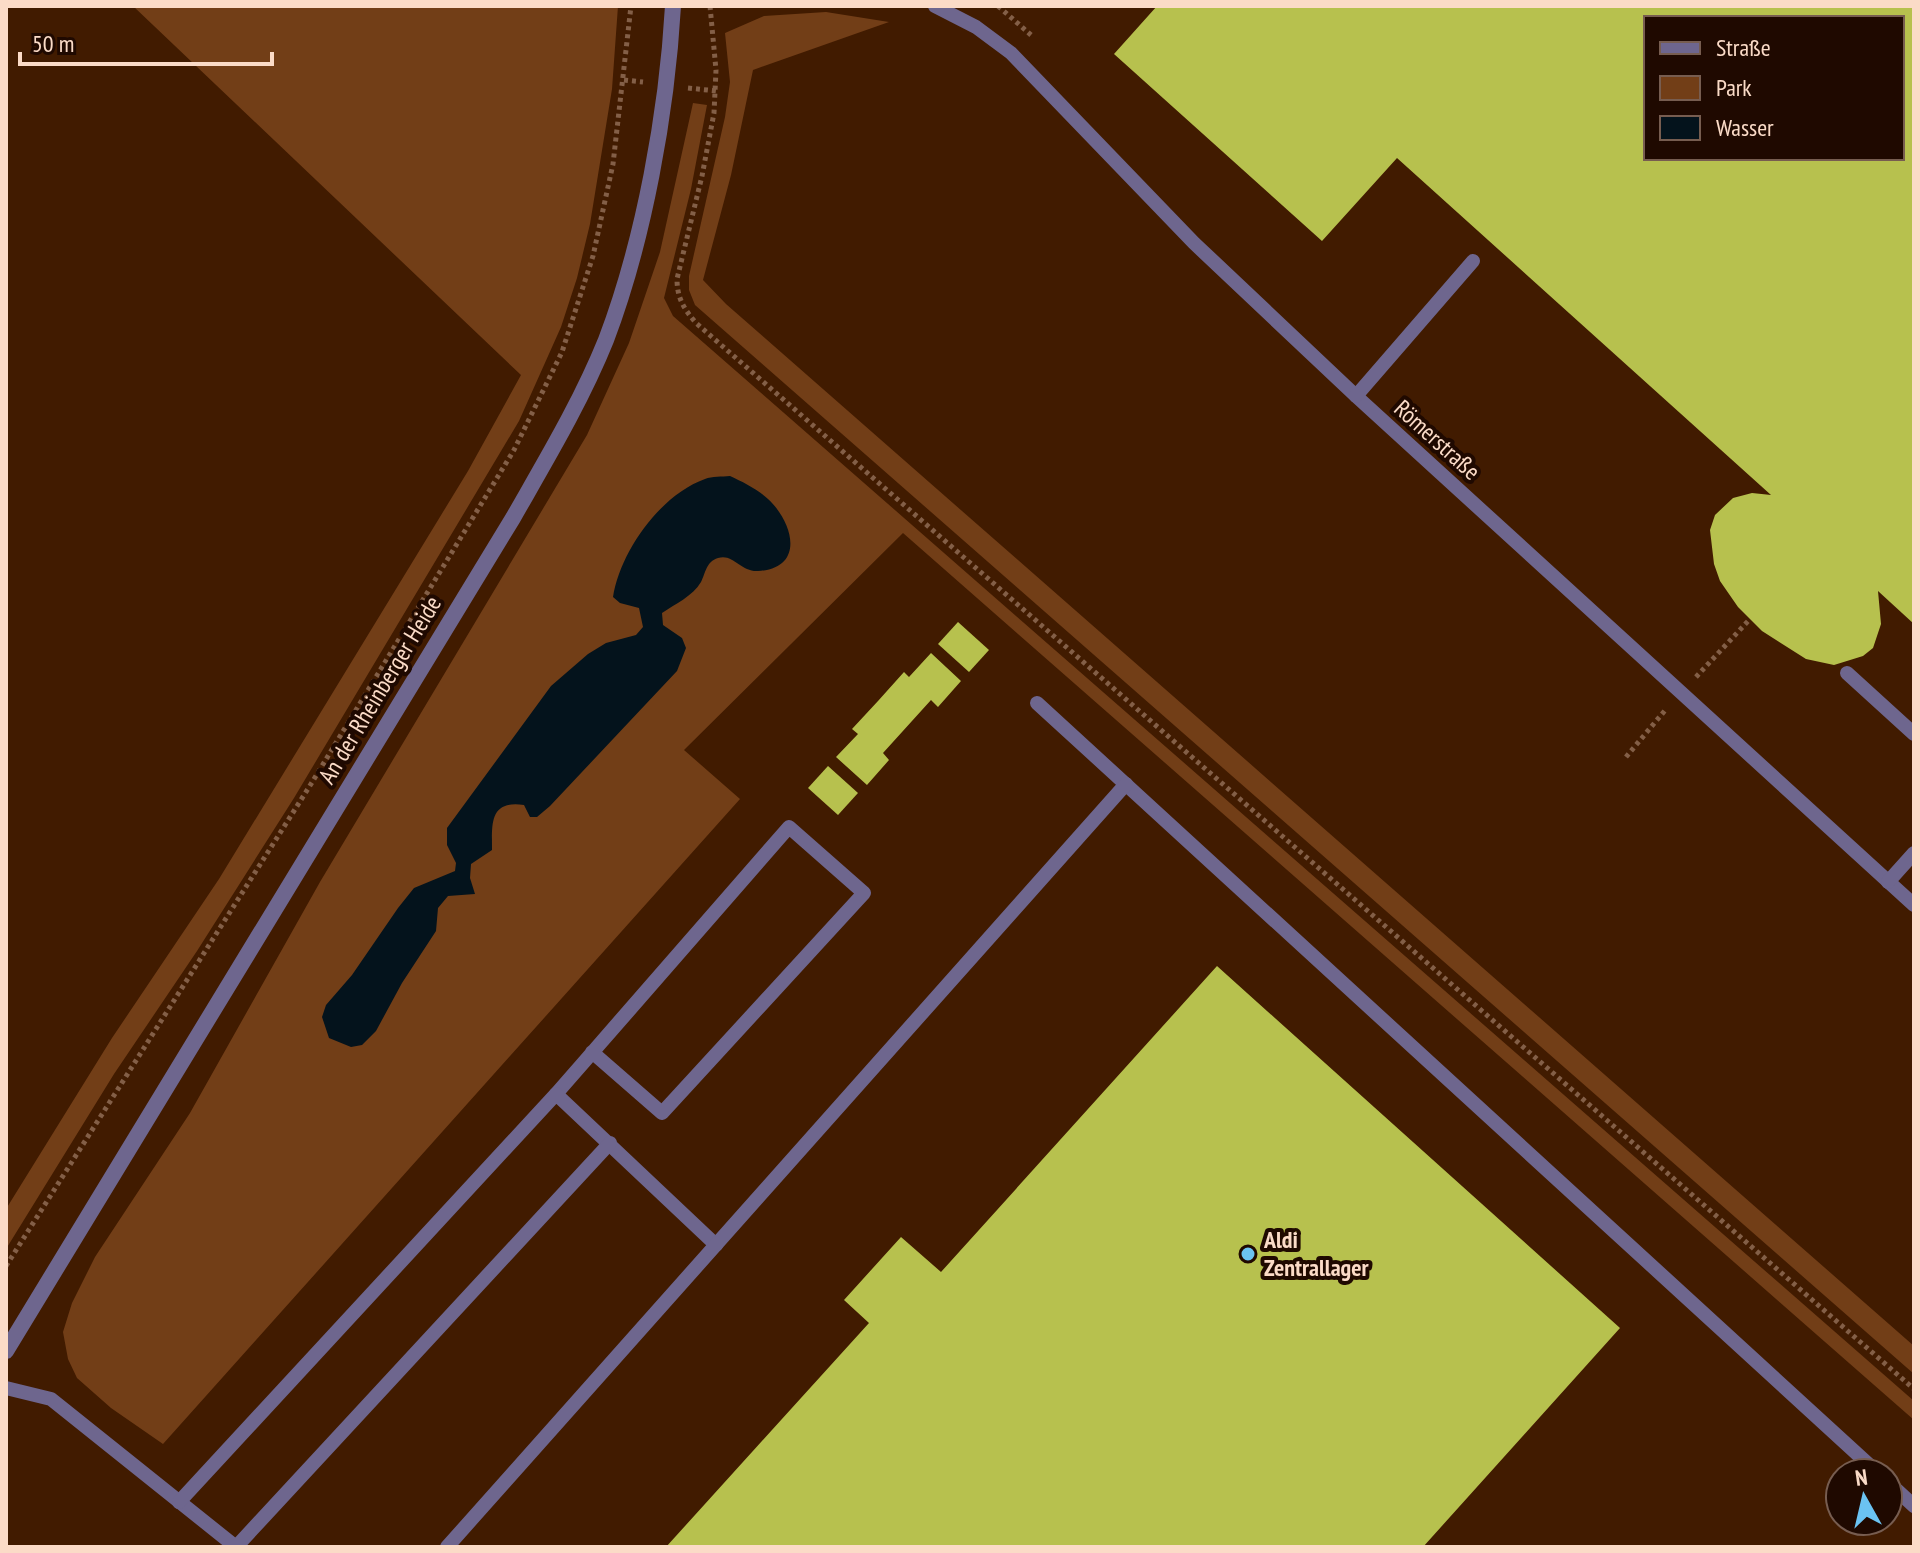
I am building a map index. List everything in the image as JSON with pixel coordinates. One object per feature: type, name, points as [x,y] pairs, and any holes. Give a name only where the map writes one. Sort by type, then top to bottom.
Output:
[{"type":"street","name":"An der Rheinberger Heide","points":[[6,1351],[513,518],[571,414],[605,341],[633,251],[660,123],[673,6]]},
{"type":"lane","name":"Römerstraße","points":[[943,7],[1011,53],[1194,243],[1356,396],[1914,905]]},
{"type":"lane","points":[[1356,396],[1473,261]]},
{"type":"lane","points":[[1847,673],[1914,734]]},
{"type":"lane","points":[[1037,703],[1861,1457]]},
{"type":"lane","points":[[447,1547],[1126,784]]},
{"type":"lane","points":[[179,1502],[556,1094],[592,1052],[789,827],[864,893],[662,1113],[592,1052]]},
{"type":"lane","points":[[1888,882],[1914,853]]},
{"type":"lane","points":[[556,1094],[716,1245]]},
{"type":"lane","points":[[6,1388],[51,1399],[236,1547],[610,1143]]},
{"type":"path","points":[[6,1266],[311,784],[514,450],[539,402],[562,352],[593,256],[613,164],[631,6]]},
{"type":"path","points":[[710,6],[717,91],[702,176],[677,279],[677,292],[684,309],[1914,1389]]},
{"type":"path","points":[[998,6],[1032,35]]},
{"type":"path","points":[[1687,663],[1710,684]]},
{"type":"green space","points":[[133,6],[618,6],[612,89],[590,224],[561,327],[519,421],[294,798],[114,1074],[6,1249],[6,1209],[112,1038],[219,879],[468,471],[521,375]]},
{"type":"green space","points":[[826,12],[889,22],[753,70],[731,175],[703,280],[726,304],[1914,1346],[1914,1374],[695,305],[689,290],[689,276],[730,82],[725,33],[764,16]]},
{"type":"green space","points":[[693,103],[707,105],[691,189],[664,298],[673,316],[1914,1401],[1914,1420],[903,533],[684,750],[740,799],[163,1444],[111,1408],[77,1378],[68,1359],[63,1332],[72,1303],[95,1257],[190,1113],[320,882],[587,435],[629,343],[660,252]]},
{"type":"water","points":[[730,476],[764,495],[784,520],[790,542],[789,553],[783,562],[773,568],[752,571],[728,558],[718,558],[709,565],[693,591],[662,613],[663,625],[682,638],[686,648],[677,671],[537,817],[530,817],[524,805],[513,804],[498,810],[493,823],[492,850],[471,864],[470,878],[475,894],[448,896],[438,908],[436,931],[402,983],[376,1031],[362,1045],[351,1047],[329,1038],[322,1017],[326,1005],[352,975],[414,888],[455,871],[456,863],[447,845],[447,828],[551,686],[588,654],[606,643],[636,635],[643,627],[639,608],[620,603],[613,597],[624,562],[645,527],[688,487],[708,478]]},
{"type":"building","points":[[1157,6],[1914,6],[1914,624],[1878,591],[1881,624],[1873,648],[1863,656],[1834,665],[1806,659],[1762,631],[1738,607],[1720,581],[1714,564],[1710,530],[1715,515],[1733,498],[1752,493],[1771,495],[1397,158],[1322,241],[1114,54]]},
{"type":"building","points":[[958,622],[989,650],[969,672],[938,644]]},
{"type":"building","points":[[931,653],[961,681],[938,707],[931,700],[883,753],[889,760],[867,785],[836,757],[858,734],[852,729],[904,672],[909,677]]},
{"type":"building","points":[[828,766],[858,793],[838,815],[808,788]]},
{"type":"building","name":"Aldi Zentrallager","points":[[1217,966],[1620,1328],[1423,1547],[666,1547],[869,1323],[844,1300],[901,1237],[941,1272]]},
{"type":"place","name":"Aldi Zentrallager","points":[[1248,1254]]}]
